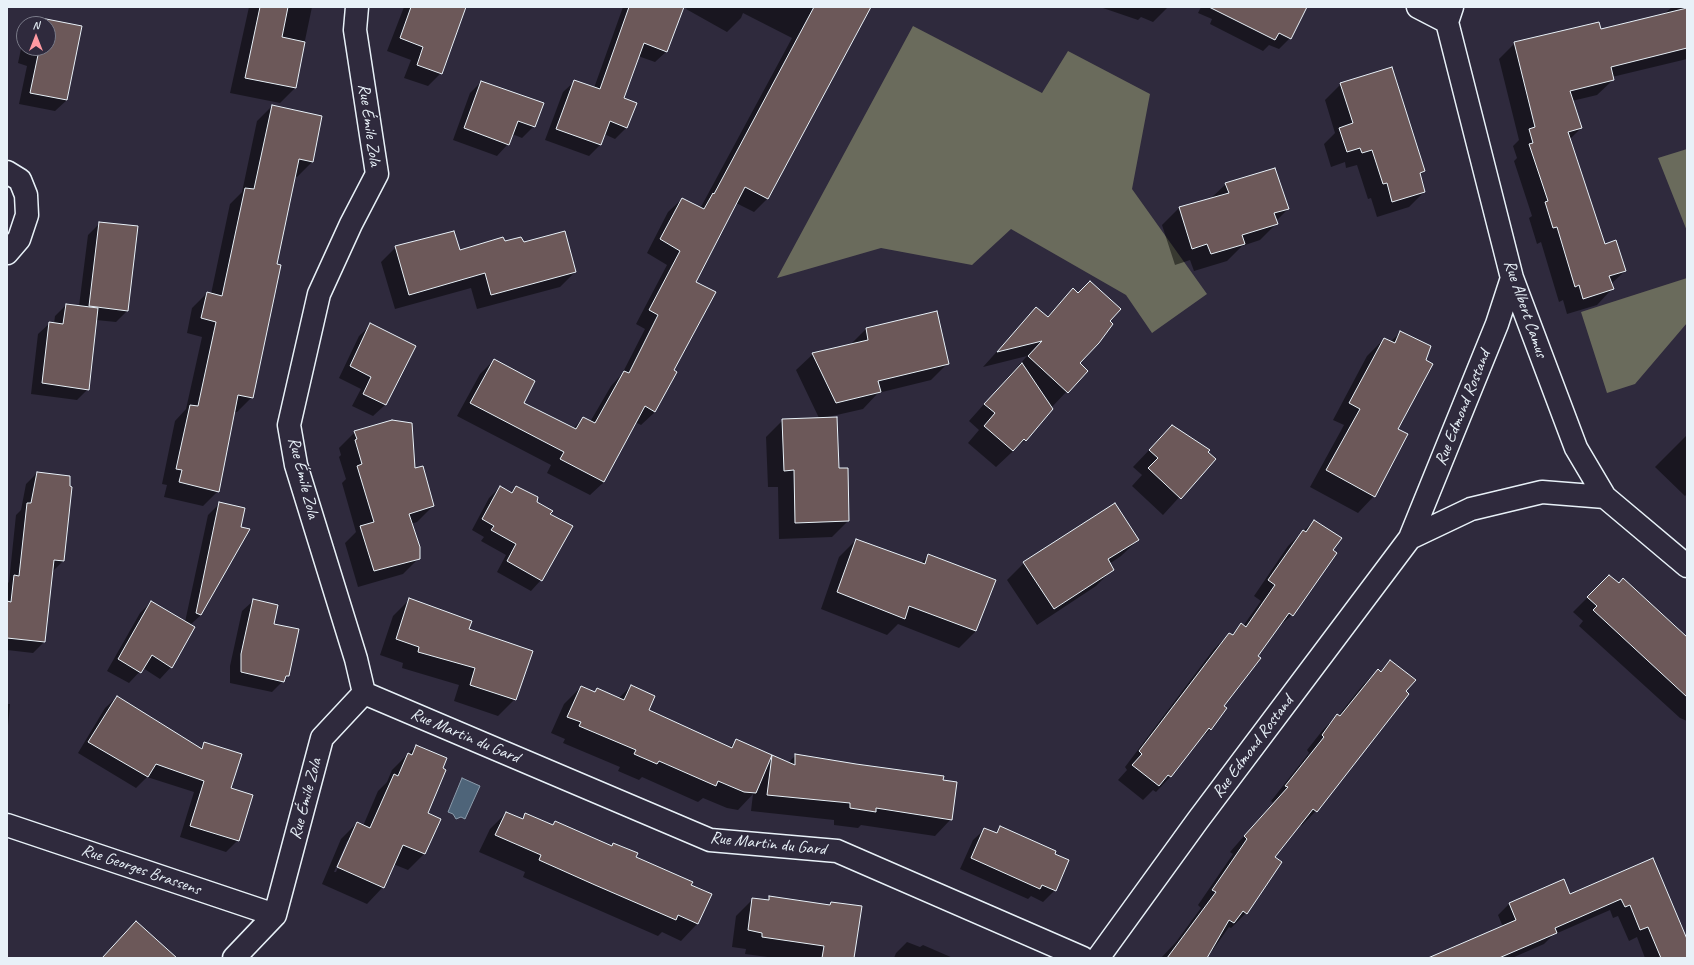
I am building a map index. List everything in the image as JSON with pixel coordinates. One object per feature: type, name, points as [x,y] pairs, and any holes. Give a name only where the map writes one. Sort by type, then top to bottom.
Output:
[{"type":"street","name":"Rue Émile Zola","points":[[275,915],[322,738],[364,693],[356,659],[296,466],[290,425],[319,294],[351,224],[377,174],[355,30],[356,7]]},
{"type":"street","points":[[1418,7],[1450,14]]},
{"type":"street","name":"Rue Albert Camus","points":[[1450,14],[1512,278],[1576,448],[1604,498],[1687,566]]},
{"type":"street","points":[[7,172],[20,180],[26,195],[27,215],[19,239],[7,253]]},
{"type":"street","name":"Rue Edmond Rostand","points":[[1098,958],[1198,820],[1410,538],[1498,324],[1512,278]]},
{"type":"street","name":"Rue Edmond Rostand","points":[[1410,538],[1471,509],[1542,492],[1604,498]]},
{"type":"street","name":"Rue Martin du Gard","points":[[364,693],[710,840],[837,851],[1083,958]]},
{"type":"street","name":"Rue Georges Brassens","points":[[7,825],[275,915]]},
{"type":"street","points":[[234,958],[275,915]]},
{"type":"green space","points":[[913,26],[1042,93],[1068,51],[1150,94],[1132,189],[1207,294],[1152,333],[1126,295],[1011,229],[972,265],[881,248],[777,278]]},
{"type":"green space","points":[[1687,149],[1687,231],[1658,158]]},
{"type":"green space","points":[[1687,278],[1687,323],[1635,384],[1607,393],[1581,312]]},
{"type":"water","points":[[462,778],[480,786],[465,819],[461,817],[456,819],[453,814],[448,812]]},
{"type":"building","points":[[260,7],[288,7],[282,37],[305,42],[296,88],[245,78]]},
{"type":"building","points":[[411,7],[466,7],[442,74],[417,65],[423,47],[400,38]]},
{"type":"building","points":[[629,7],[684,7],[667,52],[644,43],[624,98],[637,103],[627,128],[610,121],[601,145],[556,129],[574,80],[600,89]]},
{"type":"building","points":[[814,7],[871,7],[768,199],[745,187],[696,282],[716,292],[674,370],[677,372],[655,412],[645,406],[604,482],[560,459],[564,452],[470,403],[494,359],[535,381],[524,403],[576,429],[583,417],[595,423],[624,371],[629,373],[658,315],[649,310],[680,251],[660,239],[682,198],[704,209],[713,193],[714,194]]},
{"type":"building","points":[[1209,7],[1307,7],[1291,39],[1279,33],[1275,40]]},
{"type":"building","points":[[1687,8],[1687,48],[1611,67],[1614,80],[1570,91],[1582,128],[1568,132],[1605,244],[1616,240],[1626,271],[1609,276],[1614,289],[1583,299],[1579,285],[1575,287],[1557,227],[1553,228],[1545,202],[1548,201],[1529,144],[1533,143],[1529,129],[1535,127],[1514,42],[1599,22],[1601,29]]},
{"type":"building","points":[[56,21],[82,26],[67,100],[30,93],[38,56],[56,56]]},
{"type":"building","points":[[1392,67],[1425,171],[1420,173],[1425,192],[1392,202],[1387,183],[1383,184],[1372,150],[1362,153],[1360,148],[1347,152],[1339,128],[1353,123],[1340,83]]},
{"type":"building","points":[[481,81],[544,103],[535,127],[518,121],[509,145],[464,128]]},
{"type":"building","points":[[272,105],[322,116],[313,162],[299,159],[277,264],[281,265],[253,398],[238,395],[219,492],[179,482],[182,470],[176,469],[190,405],[198,406],[216,322],[201,318],[207,292],[222,296],[245,188],[254,189]]},
{"type":"building","points":[[1275,168],[1289,209],[1274,213],[1278,224],[1242,235],[1245,244],[1211,254],[1207,244],[1192,249],[1179,207],[1229,193],[1225,183]]},
{"type":"building","points":[[99,222],[138,226],[128,311],[89,306]]},
{"type":"building","points":[[454,231],[460,250],[503,237],[505,241],[521,237],[524,242],[565,231],[576,272],[491,295],[485,273],[409,295],[395,246]]},
{"type":"building","points":[[1090,281],[1121,309],[1110,321],[1113,324],[1099,343],[1080,363],[1088,371],[1068,393],[1028,356],[1042,341],[997,352],[1036,307],[1048,317],[1073,288],[1078,293]]},
{"type":"building","points":[[66,304],[98,308],[89,390],[42,383],[49,322],[63,324]]},
{"type":"building","points":[[937,311],[949,364],[878,381],[881,392],[836,403],[812,353],[868,340],[866,328]]},
{"type":"building","points":[[370,323],[416,346],[386,405],[363,394],[371,377],[350,366]]},
{"type":"building","points":[[1400,331],[1431,346],[1426,360],[1433,364],[1398,429],[1408,434],[1375,497],[1326,470],[1360,409],[1349,403],[1384,338],[1395,343]]},
{"type":"building","points":[[1022,363],[1053,409],[1026,441],[1024,439],[1013,451],[984,426],[995,413],[984,404]]},
{"type":"building","points":[[837,417],[839,468],[848,468],[849,521],[795,523],[794,470],[784,471],[782,419]]},
{"type":"building","points":[[392,420],[412,423],[415,468],[423,466],[434,506],[409,514],[420,547],[420,559],[374,571],[360,526],[374,522],[357,466],[362,464],[354,431]]},
{"type":"building","points":[[1172,425],[1210,450],[1208,452],[1216,459],[1181,499],[1148,468],[1158,458],[1149,450]]},
{"type":"building","points":[[37,472],[70,476],[70,486],[72,487],[64,561],[54,560],[45,642],[7,638],[7,601],[11,602],[14,575],[19,576],[27,503],[31,503]]},
{"type":"building","points":[[500,486],[512,493],[516,486],[538,497],[537,502],[553,511],[550,514],[573,526],[542,581],[507,561],[516,544],[491,530],[494,526],[482,519]]},
{"type":"building","points":[[219,502],[245,508],[241,527],[250,529],[201,615],[196,613]]},
{"type":"building","points":[[1115,503],[1139,540],[1108,559],[1114,570],[1054,609],[1023,562]]},
{"type":"building","points":[[1314,520],[1342,538],[1333,550],[1337,553],[1293,616],[1289,613],[1258,656],[1261,658],[1224,706],[1227,708],[1211,730],[1209,728],[1171,777],[1168,775],[1159,786],[1132,765],[1142,754],[1139,751],[1229,633],[1233,635],[1241,623],[1246,627],[1275,585],[1268,580],[1303,530],[1306,532]]},
{"type":"building","points":[[856,539],[925,564],[928,554],[996,580],[976,631],[909,606],[905,619],[837,592]]},
{"type":"building","points":[[1609,575],[1619,583],[1623,578],[1687,637],[1687,697],[1593,610],[1597,606],[1587,597]]},
{"type":"building","points":[[409,598],[472,621],[469,629],[533,651],[516,700],[470,685],[475,668],[418,652],[419,647],[396,639]]},
{"type":"building","points":[[253,599],[278,605],[274,624],[299,629],[289,676],[286,676],[284,682],[241,672],[241,654]]},
{"type":"building","points":[[151,601],[195,627],[172,668],[152,655],[141,673],[118,659]]},
{"type":"building","points":[[1390,660],[1416,680],[1406,691],[1409,694],[1317,812],[1313,809],[1275,857],[1282,862],[1247,914],[1243,911],[1234,923],[1229,920],[1207,958],[1167,958],[1216,892],[1212,890],[1247,839],[1244,836],[1288,787],[1285,786],[1324,737],[1322,735],[1337,714],[1340,716],[1378,669],[1381,672]]},
{"type":"building","points":[[631,685],[655,696],[649,710],[732,748],[736,739],[772,755],[756,793],[744,792],[718,781],[716,786],[659,761],[657,764],[634,754],[636,750],[579,726],[581,722],[567,717],[581,686],[595,692],[597,688],[624,700]]},
{"type":"building","points":[[117,696],[202,749],[204,742],[242,754],[231,788],[253,795],[239,841],[190,826],[204,781],[156,764],[148,777],[88,742]]},
{"type":"building","points":[[416,745],[447,758],[443,768],[446,770],[428,813],[441,819],[425,854],[403,845],[384,888],[337,867],[357,822],[370,828],[394,774],[398,776],[408,753],[412,755]]},
{"type":"building","points":[[795,754],[944,776],[943,780],[957,782],[952,820],[876,808],[876,812],[850,808],[850,803],[767,795],[772,755],[795,765]]},
{"type":"building","points":[[506,812],[523,819],[525,813],[553,825],[555,821],[612,846],[613,843],[638,853],[636,857],[693,882],[691,885],[712,894],[698,924],[678,915],[676,920],[595,885],[539,860],[541,855],[495,835]]},
{"type":"building","points":[[1000,826],[1056,851],[1055,854],[1069,860],[1056,891],[1042,885],[1040,889],[971,858],[984,828],[997,833]]},
{"type":"building","points":[[1653,858],[1687,939],[1687,958],[1661,958],[1648,927],[1640,930],[1630,905],[1625,907],[1621,899],[1555,928],[1557,933],[1499,958],[1428,958],[1516,920],[1509,903],[1564,879],[1570,894]]},
{"type":"building","points":[[769,896],[830,905],[831,902],[862,906],[854,958],[822,958],[824,946],[762,937],[762,933],[748,930],[752,898],[769,900]]},
{"type":"building","points":[[136,921],[177,958],[102,958]]}]
